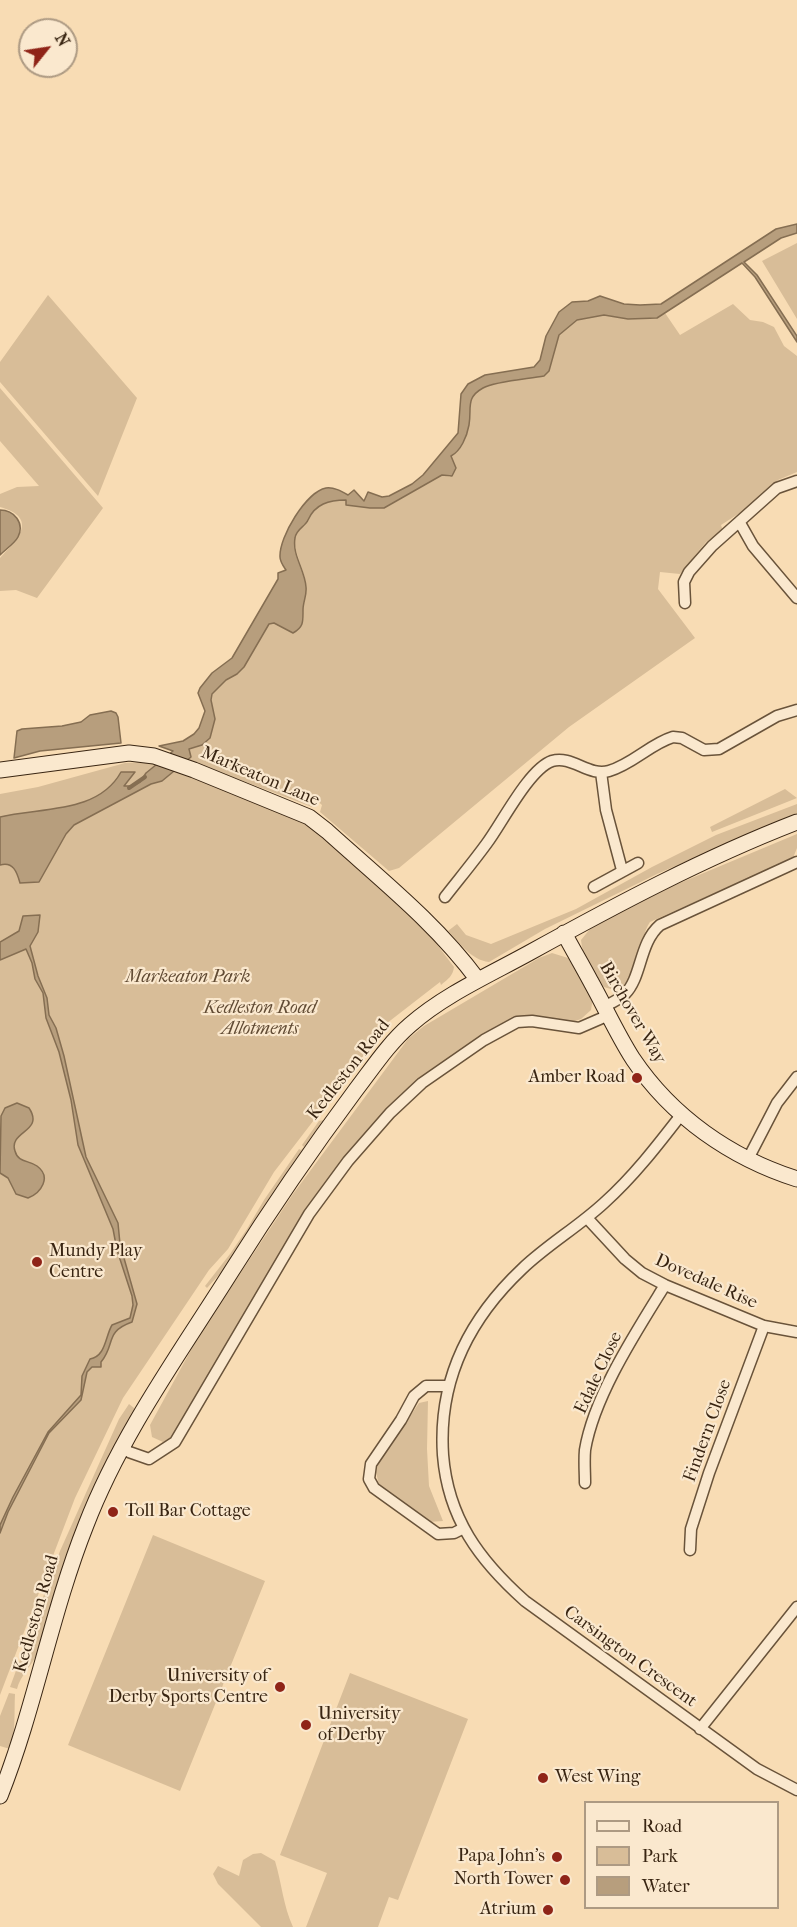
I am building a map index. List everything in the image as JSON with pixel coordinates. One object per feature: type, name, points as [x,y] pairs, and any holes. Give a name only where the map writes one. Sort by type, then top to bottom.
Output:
[{"type":"street","points":[[685,603],[684,582],[689,572],[712,546],[777,488],[797,481]]},
{"type":"street","points":[[740,523],[753,546],[797,598]]},
{"type":"street","points":[[445,897],[488,842],[518,795],[544,765],[563,760],[601,772],[624,764],[673,737],[682,738],[705,750],[719,749],[777,716],[797,710]]},
{"type":"street","name":"Markeaton Lane","points":[[0,770],[129,753],[154,756],[309,817],[435,928],[478,981]]},
{"type":"street","points":[[601,772],[606,810],[622,870]]},
{"type":"street","name":"Kedleston Road","points":[[0,1796],[15,1759],[73,1558],[97,1498],[123,1447],[172,1365],[278,1199],[334,1118],[388,1047],[431,1008],[564,933],[669,878],[797,822]]},
{"type":"street","points":[[594,887],[638,862]]},
{"type":"street","points":[[123,1447],[129,1452],[149,1459],[175,1442],[309,1214],[348,1161],[390,1113],[422,1083],[483,1040],[517,1022],[532,1021],[579,1028],[606,1011],[628,990],[648,938],[660,925],[797,862]]},
{"type":"street","name":"Birchover Way","points":[[564,933],[640,1069],[660,1093],[706,1134],[748,1159],[797,1179]]},
{"type":"street","points":[[748,1159],[777,1103],[797,1077]]},
{"type":"street","name":"Carsington Crescent","points":[[681,1114],[631,1176],[587,1218],[523,1268],[497,1296],[466,1341],[448,1386],[443,1418],[445,1470],[453,1503],[480,1556],[525,1601],[757,1769],[797,1790]]},
{"type":"street","name":"Dovedale Rise","points":[[587,1218],[625,1259],[642,1273],[665,1285],[764,1326],[797,1332]]},
{"type":"street","name":"Edale Close","points":[[585,1483],[585,1451],[593,1420],[620,1360],[665,1285]]},
{"type":"street","name":"Findern Close","points":[[690,1550],[691,1529],[709,1473],[764,1326]]},
{"type":"street","points":[[448,1386],[426,1386],[414,1396],[401,1420],[371,1464],[369,1479],[374,1488],[438,1534],[446,1535],[464,1528]]},
{"type":"street","points":[[700,1729],[797,1607]]},
{"type":"green space","points":[[797,243],[797,319],[762,261]]},
{"type":"green space","points":[[48,295],[137,398],[98,496],[0,382],[0,362]]},
{"type":"green space","points":[[733,304],[750,320],[774,327],[784,346],[797,356],[797,472],[778,480],[763,498],[721,525],[723,531],[706,542],[680,574],[660,572],[658,589],[695,638],[569,727],[399,868],[389,871],[320,812],[322,805],[316,800],[312,807],[190,761],[189,749],[197,747],[210,738],[215,719],[212,694],[226,680],[239,672],[269,623],[274,623],[291,632],[302,624],[306,586],[295,535],[318,507],[325,502],[346,500],[346,505],[384,508],[442,475],[450,477],[456,468],[451,456],[468,428],[468,409],[473,395],[495,383],[544,376],[552,361],[559,335],[577,320],[604,315],[628,319],[655,319],[665,313],[680,335]]},
{"type":"green space","points":[[0,388],[103,508],[37,598],[16,590],[0,591],[0,558],[13,544],[21,530],[22,523],[19,517],[0,507],[0,494],[17,487],[39,486],[0,441]]},
{"type":"green space","name":"Markeaton Park","points":[[150,762],[296,817],[324,835],[426,930],[454,967],[451,975],[441,985],[440,982],[382,1027],[367,1051],[274,1172],[228,1249],[209,1270],[123,1398],[75,1498],[0,1695],[0,794],[38,787],[125,763]]},
{"type":"green space","points":[[785,789],[797,798],[712,832],[710,827]]},
{"type":"green space","points":[[797,804],[797,813],[657,874],[545,929],[489,962],[471,954],[448,931],[457,924],[466,935],[491,944],[576,909],[716,835]]},
{"type":"green space","points":[[797,834],[797,848],[793,858],[650,922],[632,974],[626,983],[620,988],[611,989],[600,983],[583,951],[581,940],[590,929],[651,895]]},
{"type":"green space","points":[[552,953],[568,958],[593,997],[591,1010],[581,1019],[569,1023],[544,1018],[470,1044],[401,1094],[353,1146],[321,1188],[181,1420],[172,1439],[163,1442],[152,1437],[150,1425],[198,1337],[293,1194],[408,1039],[424,1026],[539,958]]},
{"type":"green space","points":[[324,1120],[227,1266],[207,1288],[205,1286],[230,1254],[299,1149],[304,1147],[302,1145],[319,1121]]},
{"type":"green space","points":[[428,1401],[429,1486],[443,1521],[428,1522],[379,1485],[376,1472],[378,1463],[419,1403]]},
{"type":"green space","points":[[129,1404],[134,1408],[134,1412],[82,1516],[64,1565],[39,1650],[17,1689],[10,1687],[60,1551],[119,1419]]},
{"type":"green space","points":[[153,1535],[265,1581],[180,1791],[68,1745]]},
{"type":"green space","points":[[350,1673],[468,1719],[398,1900],[389,1897],[378,1927],[306,1927],[327,1873],[280,1855]]},
{"type":"green space","points":[[9,1693],[15,1694],[14,1729],[10,1749],[0,1746],[0,1716]]},
{"type":"green space","points":[[261,1853],[275,1861],[293,1927],[261,1927],[218,1884],[213,1874],[218,1866],[239,1876],[243,1860],[253,1854]]},
{"type":"water","points":[[797,224],[797,233],[781,238],[744,262],[757,275],[797,336],[797,342],[755,277],[742,263],[657,318],[628,319],[604,315],[577,320],[559,335],[549,371],[544,376],[512,380],[483,388],[477,392],[471,400],[469,425],[465,438],[458,451],[451,456],[456,468],[452,476],[442,475],[384,508],[346,505],[346,500],[328,502],[314,510],[295,538],[295,550],[306,587],[301,626],[293,633],[274,623],[269,624],[244,667],[212,694],[215,719],[210,738],[202,745],[189,749],[191,757],[162,781],[151,784],[74,825],[66,834],[39,882],[20,883],[16,871],[11,866],[0,865],[0,817],[83,802],[111,786],[121,772],[135,772],[124,786],[132,786],[140,782],[146,773],[173,751],[159,746],[183,741],[194,734],[199,728],[205,711],[198,693],[200,688],[212,673],[232,658],[278,579],[278,573],[286,570],[280,557],[284,538],[302,506],[318,491],[329,488],[348,495],[354,490],[364,501],[368,492],[382,497],[389,496],[412,484],[423,475],[458,433],[461,394],[468,384],[485,375],[534,367],[540,360],[546,336],[559,312],[572,302],[588,301],[600,296],[624,304],[661,304],[776,229]]},
{"type":"water","points":[[0,510],[10,512],[17,518],[20,532],[17,539],[0,555]]},
{"type":"water","points":[[111,711],[118,717],[121,743],[40,751],[14,758],[17,731],[81,722],[90,715]]},
{"type":"water","points":[[40,915],[38,932],[30,946],[47,998],[49,1015],[56,1028],[64,1056],[86,1157],[118,1223],[120,1244],[137,1304],[132,1322],[114,1334],[101,1362],[101,1367],[92,1367],[87,1372],[81,1400],[49,1433],[8,1512],[0,1533],[0,1525],[13,1497],[48,1432],[81,1395],[82,1376],[90,1359],[102,1350],[112,1325],[130,1318],[133,1305],[113,1229],[78,1145],[71,1100],[59,1052],[46,1018],[43,993],[35,979],[32,963],[26,949],[0,960],[0,942],[19,931],[23,916]]},
{"type":"water","points":[[17,1103],[29,1108],[33,1122],[16,1139],[14,1144],[16,1155],[37,1166],[44,1175],[41,1189],[28,1198],[16,1194],[8,1178],[0,1173],[1,1116],[5,1108]]},
{"type":"waterway","points":[[129,788],[145,777]]},
{"type":"place","name":"Amber Road","points":[[637,1078]]},
{"type":"place","name":"Mundy Play Centre","points":[[37,1262]]},
{"type":"place","name":"Toll Bar Cottage","points":[[113,1512]]},
{"type":"place","name":"University of Derby Sports Centre","points":[[280,1687]]},
{"type":"place","name":"University of Derby","points":[[306,1725]]},
{"type":"place","name":"West Wing","points":[[543,1778]]},
{"type":"place","name":"Papa John's","points":[[557,1857]]},
{"type":"place","name":"North Tower","points":[[565,1880]]},
{"type":"place","name":"Atrium","points":[[548,1910]]},
{"type":"park label","name":"Kedleston Road Allotments","points":[[260,1019]]}]
